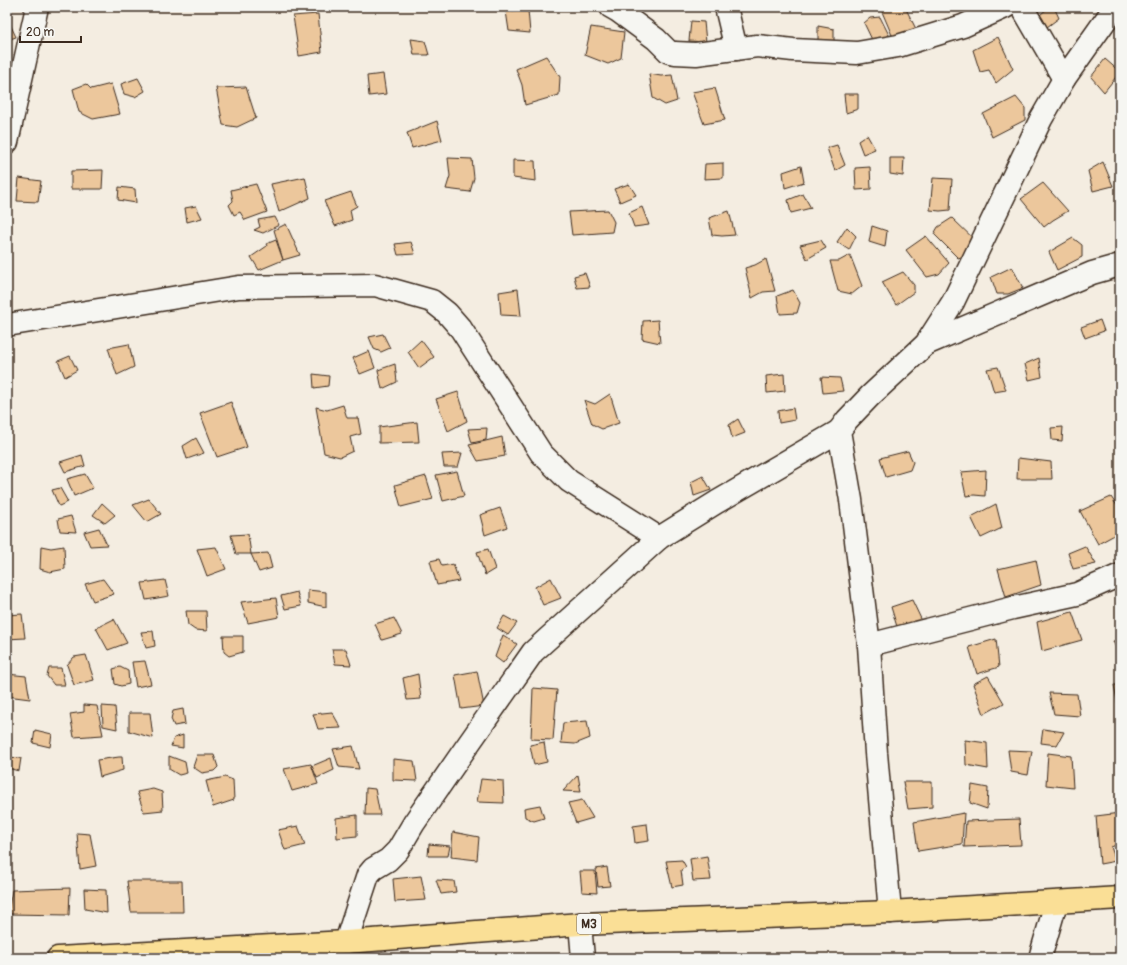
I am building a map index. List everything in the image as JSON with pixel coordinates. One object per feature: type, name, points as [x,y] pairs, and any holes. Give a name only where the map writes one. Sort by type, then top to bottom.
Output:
[{"type":"main road","name":"M3","points":[[58,958],[313,951],[346,942],[580,924],[890,912],[1120,898]]},
{"type":"street","points":[[7,142],[38,7]]},
{"type":"street","points":[[611,7],[656,39],[669,52],[696,54],[757,46],[793,50],[857,53],[898,46],[963,26],[1005,7]]},
{"type":"street","points":[[726,7],[736,49]]},
{"type":"street","points":[[1022,7],[1064,79]]},
{"type":"street","points":[[346,942],[368,875],[373,869],[388,860],[398,850],[414,823],[533,652],[659,538],[717,502],[839,431],[847,420],[870,396],[926,344],[953,302],[1040,119],[1064,79],[1115,7]]},
{"type":"street","points":[[926,344],[1092,273],[1120,265]]},
{"type":"street","points":[[7,325],[239,287],[375,285],[432,301],[447,313],[461,330],[541,453],[569,481],[659,538]]},
{"type":"street","points":[[839,431],[851,500],[869,645],[890,912]]},
{"type":"street","points":[[869,645],[1013,608],[1077,594],[1120,576]]},
{"type":"street","points":[[1040,958],[1056,903]]},
{"type":"street","points":[[580,924],[583,958]]},
{"type":"building","points":[[116,7],[137,7],[128,10],[116,9]]},
{"type":"building","points":[[880,7],[905,7],[916,29],[894,40]]},
{"type":"building","points":[[1049,7],[1054,7],[1059,18],[1047,27],[1040,15]]},
{"type":"building","points":[[528,10],[530,33],[509,31],[506,11]]},
{"type":"building","points":[[318,14],[322,52],[299,56],[293,16]]},
{"type":"building","points":[[880,17],[891,39],[876,48],[864,23],[870,18]]},
{"type":"building","points":[[691,21],[704,22],[706,42],[689,41]]},
{"type":"building","points":[[10,24],[16,37],[7,40],[7,25]]},
{"type":"building","points":[[818,26],[834,29],[834,47],[818,47]]},
{"type":"building","points":[[591,27],[624,32],[621,58],[608,64],[585,55]]},
{"type":"building","points":[[998,37],[1013,69],[996,83],[989,70],[980,72],[973,50]]},
{"type":"building","points":[[411,39],[425,41],[429,55],[414,55]]},
{"type":"building","points":[[546,56],[560,77],[559,95],[525,105],[522,85],[516,69]]},
{"type":"building","points":[[1105,59],[1120,72],[1104,92],[1091,77]]},
{"type":"building","points":[[383,74],[386,94],[369,96],[367,76]]},
{"type":"building","points":[[649,74],[661,76],[672,75],[677,101],[665,105],[653,98]]},
{"type":"building","points":[[138,78],[145,91],[135,97],[124,94],[121,84]]},
{"type":"building","points":[[86,84],[91,89],[111,84],[120,114],[93,119],[79,112],[73,89]]},
{"type":"building","points":[[246,87],[256,118],[237,127],[223,125],[216,88]]},
{"type":"building","points":[[715,88],[725,120],[704,124],[692,92]]},
{"type":"building","points":[[844,94],[858,94],[858,109],[846,113]]},
{"type":"building","points":[[1016,97],[1025,108],[1025,120],[992,137],[983,114]]},
{"type":"building","points":[[437,121],[442,140],[412,148],[407,133]]},
{"type":"building","points":[[867,135],[875,149],[863,154],[858,141]]},
{"type":"building","points":[[837,145],[845,165],[835,171],[827,148]]},
{"type":"building","points":[[448,158],[472,159],[474,178],[470,192],[446,189],[450,176]]},
{"type":"building","points":[[890,158],[904,158],[903,176],[890,174]]},
{"type":"building","points":[[513,160],[535,161],[536,181],[513,178]]},
{"type":"building","points":[[1103,162],[1113,186],[1093,191],[1088,171]]},
{"type":"building","points":[[723,163],[723,178],[704,179],[705,164]]},
{"type":"building","points":[[801,166],[804,182],[785,188],[783,172]]},
{"type":"building","points":[[870,167],[871,189],[856,190],[855,168]]},
{"type":"building","points":[[103,170],[102,189],[71,189],[71,171]]},
{"type":"building","points":[[305,177],[310,198],[279,212],[271,184]]},
{"type":"building","points":[[19,178],[41,181],[38,202],[17,201]]},
{"type":"building","points":[[933,178],[952,179],[950,210],[930,210]]},
{"type":"building","points":[[1043,183],[1068,211],[1044,227],[1021,199]]},
{"type":"building","points":[[256,184],[267,212],[245,220],[240,212],[234,215],[229,205],[233,201],[231,190]]},
{"type":"building","points":[[629,184],[636,195],[620,202],[614,189]]},
{"type":"building","points":[[119,187],[135,189],[136,203],[118,200]]},
{"type":"building","points":[[351,192],[357,206],[350,210],[352,220],[335,226],[324,201]]},
{"type":"building","points":[[803,194],[811,208],[791,213],[788,200]]},
{"type":"building","points":[[196,206],[202,218],[187,222],[185,208]]},
{"type":"building","points":[[642,207],[649,225],[634,227],[629,213]]},
{"type":"building","points":[[608,210],[614,222],[612,232],[572,235],[569,212]]},
{"type":"building","points":[[729,211],[735,235],[712,235],[709,218]]},
{"type":"building","points":[[275,217],[279,225],[263,233],[254,230],[260,227],[258,220]]},
{"type":"building","points":[[952,218],[978,243],[967,255],[958,258],[934,234],[938,227]]},
{"type":"building","points":[[286,224],[300,255],[283,260],[274,230]]},
{"type":"building","points":[[872,226],[887,231],[885,247],[869,242]]},
{"type":"building","points":[[847,227],[856,236],[849,250],[837,242]]},
{"type":"building","points":[[926,236],[949,263],[939,274],[927,277],[906,250]]},
{"type":"building","points":[[1073,238],[1082,245],[1082,257],[1057,270],[1049,252]]},
{"type":"building","points":[[276,240],[283,260],[259,270],[251,257],[267,246],[266,244]]},
{"type":"building","points":[[821,240],[826,248],[807,259],[800,245]]},
{"type":"building","points":[[411,242],[415,254],[398,255],[395,244]]},
{"type":"building","points":[[850,255],[862,286],[852,294],[838,291],[830,261],[839,261]]},
{"type":"building","points":[[766,259],[775,291],[763,292],[752,298],[745,268]]},
{"type":"building","points":[[1012,267],[1023,288],[1008,294],[997,294],[991,277]]},
{"type":"building","points":[[903,272],[914,285],[914,292],[896,305],[882,282]]},
{"type":"building","points":[[585,273],[590,287],[577,288],[574,276]]},
{"type":"building","points":[[518,289],[521,316],[501,315],[499,292]]},
{"type":"building","points":[[793,290],[800,303],[797,313],[780,314],[777,296]]},
{"type":"building","points":[[658,320],[660,343],[642,339],[643,321]]},
{"type":"building","points":[[1100,320],[1104,331],[1085,338],[1081,327]]},
{"type":"building","points":[[383,334],[390,348],[381,352],[374,349],[369,337]]},
{"type":"building","points":[[421,340],[434,357],[419,368],[408,352]]},
{"type":"building","points":[[129,344],[134,367],[117,375],[108,348]]},
{"type":"building","points":[[369,351],[375,368],[360,374],[353,358]]},
{"type":"building","points":[[70,356],[77,370],[65,377],[58,361]]},
{"type":"building","points":[[1039,358],[1042,377],[1029,380],[1025,364]]},
{"type":"building","points":[[395,364],[397,382],[382,389],[378,370]]},
{"type":"building","points":[[998,367],[1006,390],[994,392],[987,369]]},
{"type":"building","points":[[313,374],[329,376],[328,386],[314,388]]},
{"type":"building","points":[[784,374],[785,391],[767,393],[766,376]]},
{"type":"building","points":[[821,377],[840,378],[843,391],[823,393]]},
{"type":"building","points":[[458,392],[467,421],[448,431],[436,399]]},
{"type":"building","points":[[610,394],[619,423],[602,429],[592,424],[584,400],[595,404]]},
{"type":"building","points":[[231,402],[247,447],[217,457],[200,413]]},
{"type":"building","points":[[343,405],[347,418],[358,418],[361,434],[350,437],[353,451],[340,457],[324,453],[316,407],[327,410]]},
{"type":"building","points":[[793,408],[795,420],[779,423],[778,411]]},
{"type":"building","points":[[738,419],[745,433],[732,438],[729,425]]},
{"type":"building","points":[[417,422],[419,442],[379,443],[379,427]]},
{"type":"building","points":[[1063,427],[1062,441],[1052,440],[1051,428]]},
{"type":"building","points":[[487,428],[486,440],[472,443],[468,429]]},
{"type":"building","points":[[502,437],[505,456],[478,461],[469,445]]},
{"type":"building","points":[[196,438],[204,453],[187,459],[183,446]]},
{"type":"building","points":[[908,451],[913,462],[910,470],[886,477],[880,458]]},
{"type":"building","points":[[462,453],[458,467],[444,467],[442,454]]},
{"type":"building","points":[[82,455],[85,466],[65,472],[60,462]]},
{"type":"building","points":[[1018,458],[1051,462],[1052,479],[1017,479]]},
{"type":"building","points":[[986,470],[985,496],[966,496],[961,472]]},
{"type":"building","points":[[457,471],[464,496],[443,501],[436,475]]},
{"type":"building","points":[[85,474],[93,488],[74,496],[67,479]]},
{"type":"building","points":[[426,476],[433,499],[401,507],[395,485]]},
{"type":"building","points":[[703,476],[711,490],[694,496],[691,482]]},
{"type":"building","points":[[60,488],[68,502],[59,506],[52,490]]},
{"type":"building","points":[[1111,497],[1120,510],[1120,532],[1098,544],[1080,511]]},
{"type":"building","points":[[149,499],[161,514],[147,522],[133,505]]},
{"type":"building","points":[[102,503],[115,515],[105,523],[93,515]]},
{"type":"building","points":[[996,504],[1002,528],[981,538],[971,517]]},
{"type":"building","points":[[500,508],[507,527],[485,535],[480,515]]},
{"type":"building","points":[[71,516],[76,532],[60,531],[58,519]]},
{"type":"building","points":[[99,528],[107,545],[90,546],[84,532]]},
{"type":"building","points":[[248,534],[251,554],[236,554],[231,535]]},
{"type":"building","points":[[41,546],[51,548],[64,546],[65,569],[50,572],[40,569]]},
{"type":"building","points":[[1085,546],[1096,564],[1073,569],[1068,553]]},
{"type":"building","points":[[216,547],[226,569],[207,576],[197,549]]},
{"type":"building","points":[[488,549],[495,569],[485,575],[477,552]]},
{"type":"building","points":[[268,553],[272,568],[259,572],[251,554]]},
{"type":"building","points":[[439,559],[442,566],[453,564],[459,581],[437,585],[430,561]]},
{"type":"building","points":[[1036,560],[1041,585],[1006,597],[998,569]]},
{"type":"building","points":[[551,578],[561,598],[543,605],[535,587]]},
{"type":"building","points":[[103,579],[114,594],[93,601],[85,584]]},
{"type":"building","points":[[165,580],[169,596],[146,600],[142,583]]},
{"type":"building","points":[[308,590],[326,592],[326,607],[308,603]]},
{"type":"building","points":[[297,592],[301,606],[285,609],[281,596]]},
{"type":"building","points":[[276,598],[279,617],[248,623],[241,602]]},
{"type":"building","points":[[912,600],[922,621],[898,630],[891,607]]},
{"type":"building","points":[[186,611],[206,611],[207,631],[195,630],[188,625]]},
{"type":"building","points":[[1072,612],[1082,640],[1042,651],[1037,622]]},
{"type":"building","points":[[22,614],[25,638],[7,639],[7,615]]},
{"type":"building","points":[[504,616],[517,623],[508,635],[497,628]]},
{"type":"building","points":[[394,618],[402,634],[382,640],[375,624]]},
{"type":"building","points":[[114,619],[127,643],[108,650],[96,628]]},
{"type":"building","points":[[153,631],[155,646],[146,648],[141,632]]},
{"type":"building","points":[[503,635],[517,644],[503,663],[495,657]]},
{"type":"building","points":[[223,636],[243,636],[243,652],[229,656],[224,652]]},
{"type":"building","points":[[996,639],[999,667],[977,674],[969,647]]},
{"type":"building","points":[[1120,640],[1120,657],[1113,641]]},
{"type":"building","points":[[332,649],[346,649],[351,665],[335,664]]},
{"type":"building","points":[[86,655],[94,680],[74,685],[67,665],[74,657]]},
{"type":"building","points":[[145,661],[151,684],[136,687],[132,662]]},
{"type":"building","points":[[120,667],[128,671],[129,684],[121,686],[115,684],[113,669]]},
{"type":"building","points":[[49,668],[61,668],[65,685],[54,685],[47,676]]},
{"type":"building","points":[[477,671],[484,706],[461,709],[455,675]]},
{"type":"building","points":[[7,674],[26,676],[30,699],[7,696]]},
{"type":"building","points":[[418,674],[421,699],[407,700],[403,678]]},
{"type":"building","points":[[988,676],[1004,703],[984,714],[973,684]]},
{"type":"building","points":[[1114,685],[1120,685],[1120,717]]},
{"type":"building","points":[[533,688],[557,690],[553,740],[531,739]]},
{"type":"building","points":[[1049,693],[1077,694],[1080,716],[1054,714]]},
{"type":"building","points":[[84,705],[97,706],[103,735],[74,737],[70,714],[84,712]]},
{"type":"building","points":[[102,706],[115,707],[117,729],[103,726]]},
{"type":"building","points":[[183,709],[185,724],[174,726],[171,719],[173,711]]},
{"type":"building","points":[[332,712],[341,728],[318,729],[313,714]]},
{"type":"building","points":[[129,713],[150,713],[153,738],[129,731]]},
{"type":"building","points":[[587,721],[590,738],[575,744],[561,743],[563,723]]},
{"type":"building","points":[[1043,729],[1064,732],[1057,745],[1041,743]]},
{"type":"building","points":[[35,730],[52,734],[50,747],[33,743]]},
{"type":"building","points":[[183,735],[183,748],[171,746],[174,738]]},
{"type":"building","points":[[965,740],[987,743],[988,769],[966,765]]},
{"type":"building","points":[[544,742],[547,762],[534,765],[530,745]]},
{"type":"building","points":[[353,746],[359,769],[339,767],[333,749]]},
{"type":"building","points":[[1008,750],[1032,751],[1028,775],[1011,772]]},
{"type":"building","points":[[1048,753],[1071,756],[1073,788],[1046,785]]},
{"type":"building","points":[[197,755],[214,755],[218,767],[214,771],[202,773],[193,767]]},
{"type":"building","points":[[169,756],[185,762],[187,773],[179,775],[169,769]]},
{"type":"building","points":[[7,757],[21,758],[19,771],[11,769]]},
{"type":"building","points":[[122,757],[123,770],[100,777],[97,760]]},
{"type":"building","points":[[331,758],[334,770],[317,778],[312,766]]},
{"type":"building","points":[[393,759],[414,761],[417,781],[393,780]]},
{"type":"building","points":[[311,764],[318,784],[292,791],[284,769]]},
{"type":"building","points":[[578,775],[581,792],[563,791]]},
{"type":"building","points":[[225,777],[233,780],[234,800],[213,807],[206,781]]},
{"type":"building","points":[[481,779],[503,781],[504,803],[477,802]]},
{"type":"building","points":[[903,782],[932,782],[932,807],[908,809]]},
{"type":"building","points":[[972,785],[988,788],[987,809],[970,803]]},
{"type":"building","points":[[366,788],[375,789],[380,815],[365,815]]},
{"type":"building","points":[[153,789],[162,792],[163,810],[144,812],[137,792]]},
{"type":"building","points":[[582,800],[593,818],[576,823],[568,803]]},
{"type":"building","points":[[540,805],[544,818],[534,821],[525,817],[524,808]]},
{"type":"building","points":[[964,813],[962,844],[918,851],[914,822]]},
{"type":"building","points":[[1120,813],[1120,860],[1119,844],[1111,847],[1116,861],[1100,864],[1096,816]]},
{"type":"building","points":[[357,815],[357,836],[337,838],[336,818]]},
{"type":"building","points":[[1019,819],[1021,845],[964,847],[966,821]]},
{"type":"building","points":[[647,824],[649,841],[635,843],[633,826]]},
{"type":"building","points":[[298,826],[305,845],[285,850],[278,830]]},
{"type":"building","points":[[453,832],[479,837],[477,860],[451,857]]},
{"type":"building","points":[[77,833],[90,834],[96,866],[80,869]]},
{"type":"building","points":[[429,844],[450,846],[448,856],[428,856]]},
{"type":"building","points":[[707,856],[711,880],[693,881],[690,859]]},
{"type":"building","points":[[682,860],[686,867],[681,870],[683,885],[672,887],[666,861]]},
{"type":"building","points":[[607,867],[610,886],[598,887],[596,869]]},
{"type":"building","points":[[580,871],[595,871],[597,893],[582,892]]},
{"type":"building","points":[[421,876],[426,900],[395,902],[393,879]]},
{"type":"building","points":[[436,880],[454,881],[456,892],[441,894]]},
{"type":"building","points":[[127,881],[182,881],[183,912],[131,912]]},
{"type":"building","points":[[70,888],[69,915],[8,914],[12,890]]},
{"type":"building","points":[[84,889],[106,890],[107,913],[85,909]]}]
